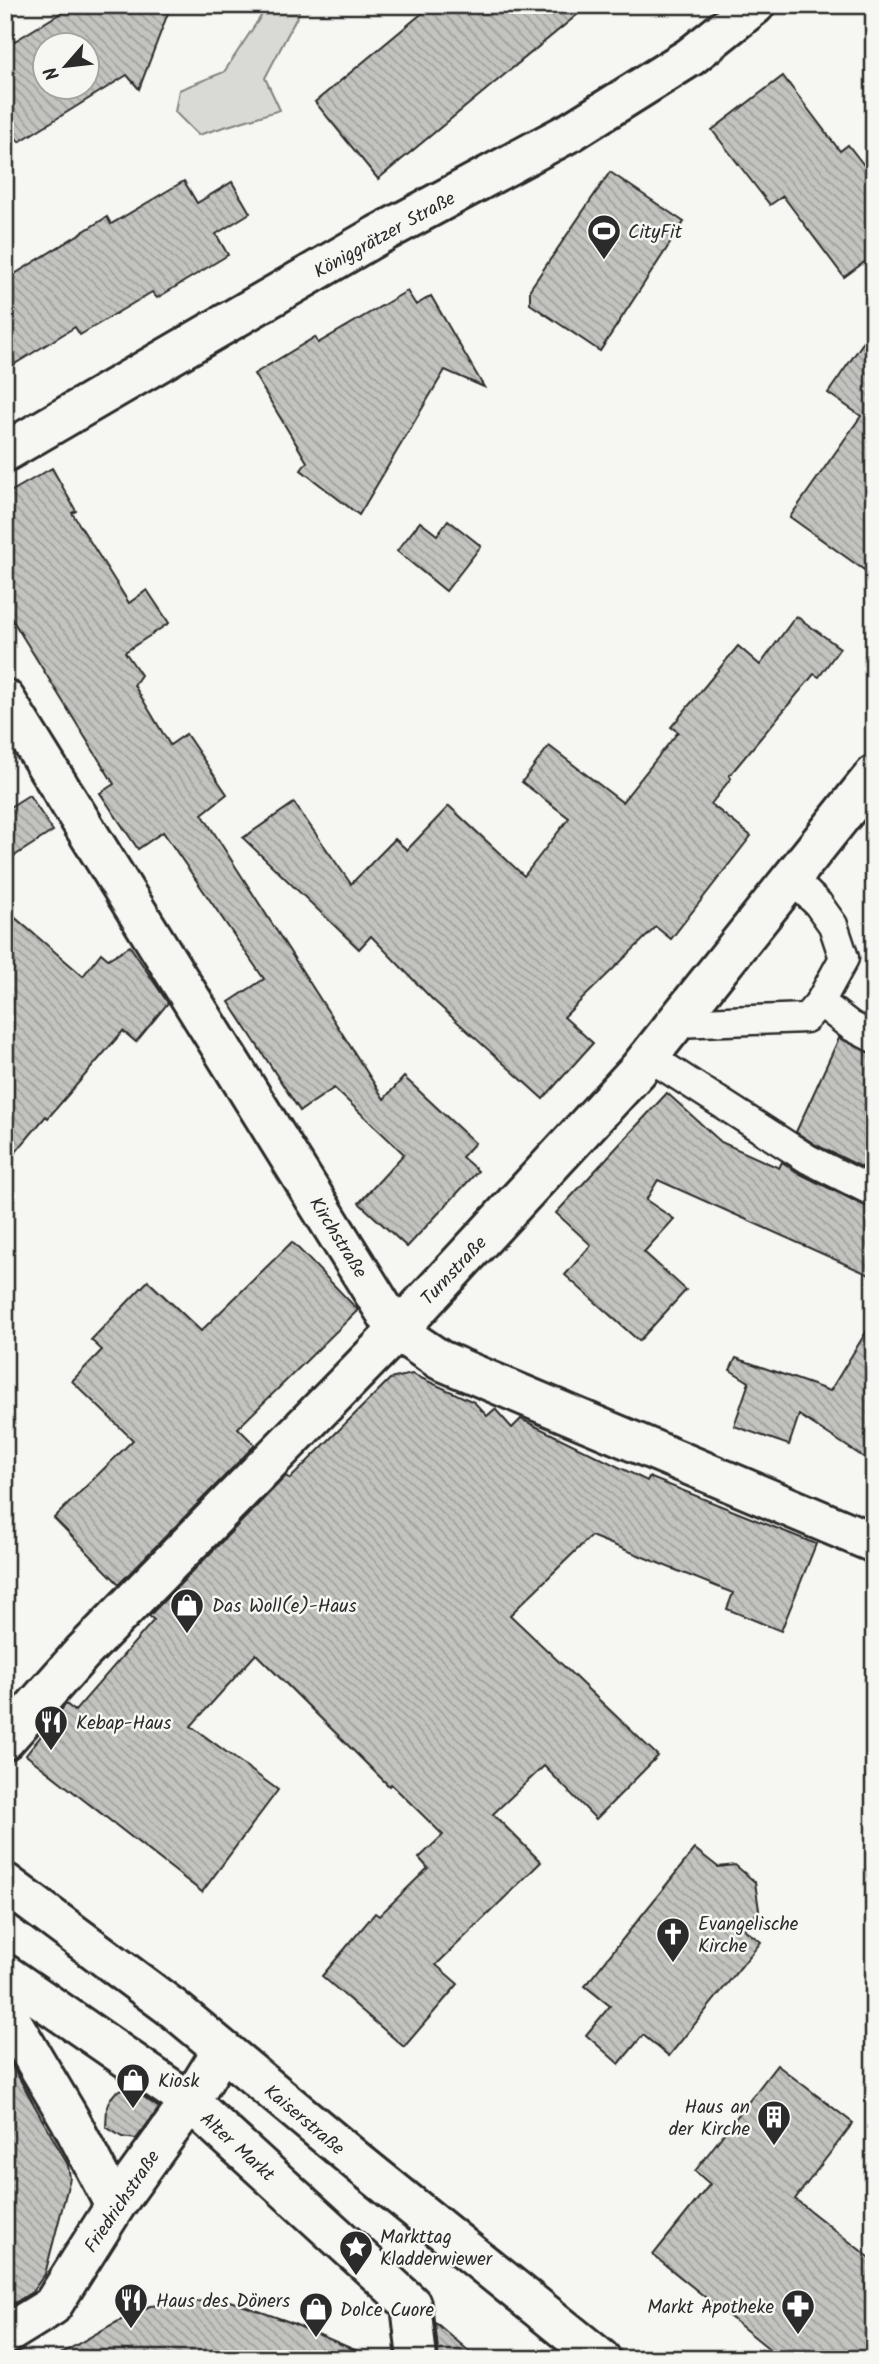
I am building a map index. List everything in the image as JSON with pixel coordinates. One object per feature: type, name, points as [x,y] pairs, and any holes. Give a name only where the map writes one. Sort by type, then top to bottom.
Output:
[{"type":"street","name":"Königgrätzer Straße","points":[[5,452],[378,235],[572,131],[690,57],[755,5]]},
{"type":"street","name":"Kirchstraße","points":[[5,699],[397,1331],[440,1360],[874,1543]]},
{"type":"street","name":"Turnstraße","points":[[5,1740],[82,1653],[397,1331],[648,1056],[874,775]]},
{"type":"street","name":"Kaiserstraße","points":[[5,1883],[174,2010],[601,2359]]},
{"type":"street","name":"Alter Markt","points":[[5,1974],[190,2102],[411,2304],[417,2359]]},
{"type":"street","points":[[5,2010],[69,2118],[115,2206]]},
{"type":"street","name":"Friedrichstraße","points":[[5,2335],[52,2306],[115,2206],[190,2102],[222,2050]]},
{"type":"lane","points":[[675,1023],[806,1018],[820,1002],[844,958],[833,925],[818,904],[791,878]]},
{"type":"lane","points":[[820,1002],[851,1026],[874,1038]]},
{"type":"lane","points":[[648,1056],[807,1158],[874,1192]]},
{"type":"shaded area","points":[[262,5],[297,5],[299,13],[265,78],[280,110],[198,135],[175,112],[179,90],[224,72],[263,13]]},
{"type":"building","points":[[74,5],[171,5],[139,89],[127,75],[102,91],[102,32],[32,32],[32,102],[83,102],[19,142],[5,123],[5,47]]},
{"type":"building","points":[[432,5],[589,5],[378,179],[315,102]]},
{"type":"building","points":[[783,76],[840,151],[848,145],[874,178],[874,255],[844,277],[783,196],[770,205],[712,130]]},
{"type":"building","name":"CityFit","points":[[610,172],[684,222],[600,351],[530,304],[530,289]]},
{"type":"building","points":[[184,181],[197,203],[232,182],[250,213],[216,234],[228,255],[157,298],[152,292],[80,335],[75,327],[5,370],[5,280],[107,217],[111,224]]},
{"type":"building","points":[[407,291],[416,305],[431,296],[484,387],[445,370],[359,515],[301,470],[307,462],[254,374],[315,337],[318,343]]},
{"type":"building","points":[[874,327],[874,577],[790,517],[861,416],[828,393]]},
{"type":"building","points":[[52,468],[76,511],[72,513],[129,603],[147,590],[169,623],[125,652],[141,675],[134,685],[170,745],[186,734],[227,794],[202,814],[384,1099],[404,1077],[475,1143],[462,1157],[478,1171],[407,1247],[359,1203],[404,1154],[334,1088],[300,1111],[229,1002],[264,979],[163,832],[138,849],[100,793],[114,784],[5,608],[5,495]]},
{"type":"building","points":[[448,520],[481,546],[446,591],[397,551],[420,522],[437,535]]},
{"type":"building","points":[[796,616],[840,648],[819,677],[814,674],[729,776],[731,778],[711,804],[751,836],[671,939],[656,927],[564,1017],[593,1043],[543,1099],[432,999],[371,936],[359,949],[243,838],[294,803],[351,884],[395,839],[407,850],[449,806],[524,876],[569,818],[522,782],[549,746],[622,802],[678,732],[671,727],[738,646],[760,665]]},
{"type":"building","points":[[29,795],[53,831],[5,862],[5,810]]},
{"type":"building","points":[[5,909],[83,976],[101,953],[108,959],[130,946],[168,1003],[136,1042],[123,1031],[5,1165]]},
{"type":"building","points":[[839,1038],[874,1054],[874,1173],[816,1145],[796,1132]]},
{"type":"building","points":[[667,1093],[721,1142],[779,1168],[782,1162],[800,1174],[874,1208],[874,1277],[658,1180],[646,1200],[674,1219],[644,1252],[686,1290],[639,1341],[565,1275],[591,1245],[556,1213]]},
{"type":"building","points":[[292,1242],[358,1310],[238,1428],[255,1445],[119,1584],[54,1518],[133,1440],[72,1381],[102,1350],[91,1340],[148,1281],[201,1331]]},
{"type":"building","points":[[874,1319],[874,1464],[799,1415],[789,1445],[734,1426],[749,1382],[730,1370],[736,1358],[830,1391]]},
{"type":"building","points":[[412,1374],[474,1402],[487,1416],[495,1409],[512,1428],[521,1419],[647,1481],[649,1477],[816,1544],[781,1631],[727,1609],[733,1593],[591,1536],[510,1615],[658,1756],[596,1819],[544,1766],[493,1814],[541,1862],[436,1965],[458,1984],[404,2047],[322,1976],[375,1913],[379,1916],[428,1868],[419,1858],[443,1835],[391,1784],[389,1786],[256,1654],[191,1726],[278,1790],[202,1892],[26,1755],[66,1704],[75,1711],[154,1620],[149,1616],[286,1476],[290,1479],[390,1379]]},
{"type":"building","name":"Evangelische Kirche","points":[[695,1849],[718,1867],[735,1865],[755,1882],[759,1910],[744,1929],[761,1942],[669,2056],[643,2035],[619,2064],[586,2035],[610,2006],[585,1986]]},
{"type":"building","points":[[5,2053],[68,2165],[70,2178],[45,2274],[32,2292],[5,2309]]},
{"type":"building","points":[[777,2065],[853,2123],[795,2199],[874,2261],[874,2359],[782,2359],[653,2255],[710,2184],[695,2171]]},
{"type":"building","name":"Kiosk","points":[[129,2086],[159,2108],[136,2139],[122,2137],[106,2127],[110,2099],[116,2092]]},
{"type":"building","points":[[224,2299],[287,2321],[376,2359],[52,2359],[150,2306]]},
{"type":"building","points":[[435,2322],[478,2359],[439,2359]]},
{"type":"place","name":"CityFit","points":[[604,261]]},
{"type":"place","name":"Das Woll(e)-Haus","points":[[187,1635]]},
{"type":"place","name":"Kebap-Haus","points":[[51,1752]]},
{"type":"place","name":"Evangelische Kirche","points":[[673,1964]]},
{"type":"place","name":"Kiosk","points":[[133,2110]]},
{"type":"place","name":"Haus an der Kirche","points":[[774,2147]]},
{"type":"place","name":"Markttag Kladderwiewer","points":[[356,2277]]},
{"type":"place","name":"Haus des Döners","points":[[131,2330]]},
{"type":"place","name":"Markt Apotheke","points":[[798,2336]]},
{"type":"place","name":"Dolce Cuore","points":[[316,2339]]}]
